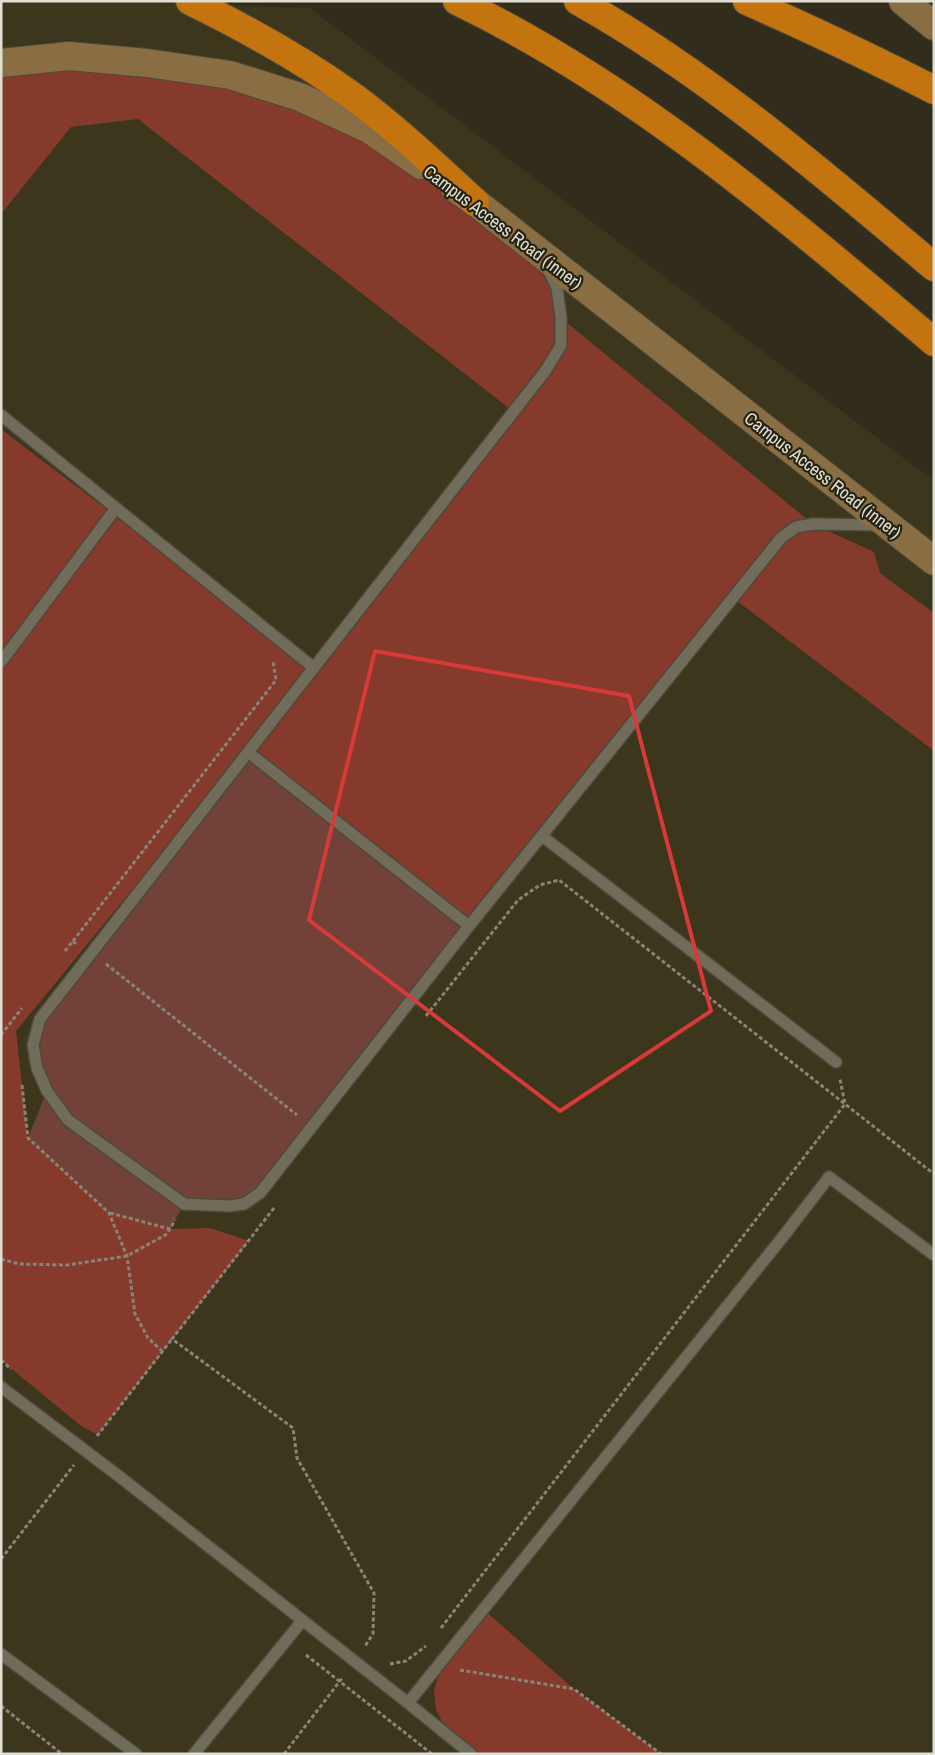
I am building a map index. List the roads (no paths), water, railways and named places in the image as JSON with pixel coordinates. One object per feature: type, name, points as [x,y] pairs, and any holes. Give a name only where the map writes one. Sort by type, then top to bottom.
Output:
[{"type":"highway","points":[[190,1],[267,41],[354,97],[394,129],[475,202]]},
{"type":"highway","points":[[457,1],[558,56],[641,109],[721,166],[934,342]]},
{"type":"highway","points":[[578,1],[677,62],[760,123],[934,267]]},
{"type":"highway","points":[[747,1],[849,47],[934,90]]},
{"type":"street","points":[[903,1],[934,26]]},
{"type":"street","name":"Campus Access Road (inner)","points":[[1,63],[69,56],[148,63],[230,75],[300,97],[369,129],[475,202],[934,561]]},
{"type":"lane","points":[[542,254],[557,288],[561,318],[561,345],[546,370],[40,1019],[33,1045],[37,1068],[47,1091],[68,1120],[184,1204],[229,1206],[244,1204],[260,1193],[469,926],[781,538],[796,527],[813,524],[888,526]]},
{"type":"lane","points":[[1,415],[314,668]]},
{"type":"lane","points":[[1,662],[116,508]]},
{"type":"lane","points":[[248,752],[469,926]]},
{"type":"lane","points":[[542,836],[836,1062]]},
{"type":"lane","points":[[408,1703],[829,1177],[934,1255]]},
{"type":"lane","points":[[1,1387],[471,1754]]},
{"type":"lane","points":[[194,1754],[302,1621]]},
{"type":"lane","points":[[1,1654],[136,1754]]}]
